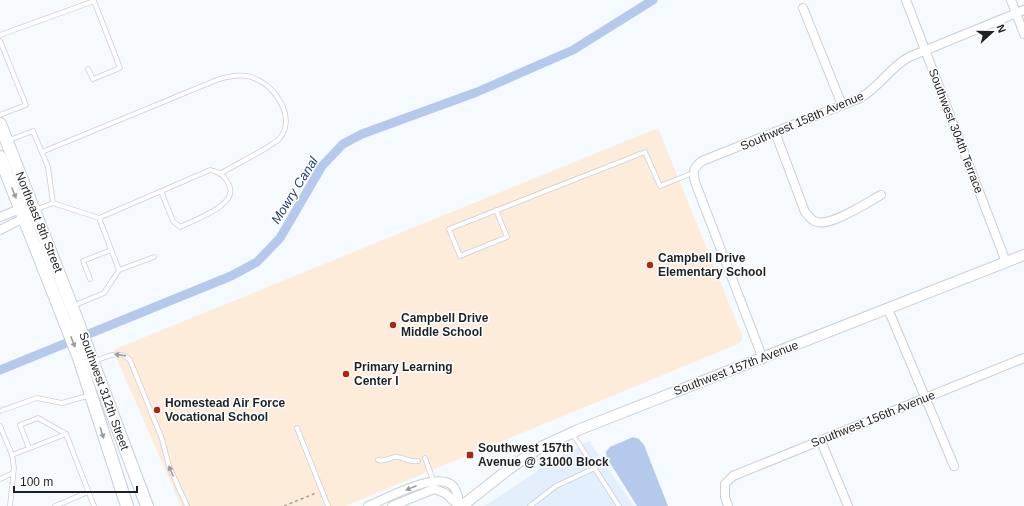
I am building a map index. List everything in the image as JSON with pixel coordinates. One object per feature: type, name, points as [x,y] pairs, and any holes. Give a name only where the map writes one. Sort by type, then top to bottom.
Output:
[{"type":"main road","name":"Northeast 8th Street","points":[[0,124],[34,210],[72,323]]},
{"type":"main road","name":"Northeast 8th Street","points":[[0,157],[23,214],[67,309]]},
{"type":"main road","name":"Southwest 312th Street","points":[[72,323],[104,391],[147,506]]},
{"type":"main road","name":"Southwest 312th Street","points":[[88,358],[91,395],[127,506]]},
{"type":"street","name":"Southwest 304th Terrace","points":[[906,0],[1006,262]]},
{"type":"street","points":[[1011,0],[1020,12],[1024,34]]},
{"type":"street","points":[[803,8],[842,105]]},
{"type":"street","name":"Southwest 158th Avenue","points":[[694,173],[696,167],[702,161],[865,95],[875,87],[893,66],[925,50],[1020,12]]},
{"type":"street","points":[[775,132],[802,203],[809,217],[813,221],[823,223],[837,218],[881,195]]},
{"type":"street","points":[[694,173],[695,182],[763,359]]},
{"type":"street","points":[[0,217],[23,214],[34,210]]},
{"type":"street","points":[[0,230],[23,214]]},
{"type":"street","name":"Southwest 157th Avenue","points":[[460,506],[539,448],[572,433],[1024,255]]},
{"type":"street","points":[[888,309],[954,466]]},
{"type":"street","name":"Southwest 156th Avenue","points":[[728,506],[725,497],[725,484],[733,476],[1024,358]]},
{"type":"street","points":[[821,440],[848,506]]},
{"type":"street","points":[[368,506],[433,480],[440,480],[452,485],[456,490],[460,506]]},
{"type":"street","points":[[392,506],[434,489],[445,493],[460,506]]},
{"type":"lane","points":[[0,35],[94,1],[120,68],[93,79],[88,69]]},
{"type":"lane","points":[[0,41],[26,105],[0,115]]},
{"type":"lane","points":[[42,152],[219,79],[239,75],[254,78],[266,84],[276,95],[284,112],[285,129],[278,139],[220,174]]},
{"type":"lane","points":[[7,141],[33,131],[48,167],[53,203]]},
{"type":"lane","points":[[496,210],[507,237],[460,256],[449,229],[496,210],[645,152],[660,186],[694,173]]},
{"type":"lane","points":[[34,210],[53,203],[99,218],[161,191],[210,170],[220,174],[230,186],[231,193],[228,201],[217,209],[180,227],[173,221],[161,191]]},
{"type":"lane","points":[[99,218],[119,270]]},
{"type":"lane","points":[[90,278],[83,261],[111,250]]},
{"type":"lane","points":[[67,309],[104,293],[119,270],[154,257]]},
{"type":"lane","points":[[88,358],[115,354],[126,356],[130,360],[162,439],[169,466],[187,506]]},
{"type":"lane","points":[[0,411],[37,398],[62,403],[104,391]]},
{"type":"lane","points":[[29,448],[20,425],[38,418],[66,434],[94,506]]},
{"type":"lane","points":[[0,426],[12,455],[13,473],[10,506]]},
{"type":"lane","points":[[297,428],[328,506]]},
{"type":"lane","points":[[572,433],[619,506]]},
{"type":"lane","points":[[12,455],[66,434]]},
{"type":"lane","points":[[378,460],[384,461],[395,457],[411,462],[418,461]]},
{"type":"lane","points":[[425,458],[433,480]]},
{"type":"lane","points":[[530,506],[556,486],[595,468]]},
{"type":"lane","points":[[0,479],[13,473]]},
{"type":"lane","points":[[55,506],[88,492]]},
{"type":"path","points":[[284,506],[318,492]]},
{"type":"shaded area","name":"Campbell Drive Middle School","points":[[658,128],[742,335],[742,340],[738,344],[345,506],[181,506],[113,350]]},
{"type":"shaded area","points":[[589,441],[634,506],[484,506],[554,460]]},
{"type":"water","points":[[633,437],[639,439],[644,445],[668,506],[637,506],[607,458],[606,452],[610,447]]},
{"type":"waterway","name":"Mowry Canal","points":[[0,370],[231,276],[257,262],[280,238],[322,166],[343,144],[362,134],[477,92],[573,50],[653,0]]},
{"type":"place","name":"Campbell Drive Elementary School","points":[[650,265]]},
{"type":"place","name":"Campbell Drive Middle School","points":[[393,325]]},
{"type":"place","name":"Primary Learning Center I","points":[[346,374]]},
{"type":"place","name":"Homestead Air Force Vocational School","points":[[157,410]]},
{"type":"place","name":"Southwest 157th Avenue @ 31000 Block","points":[[470,455]]}]
